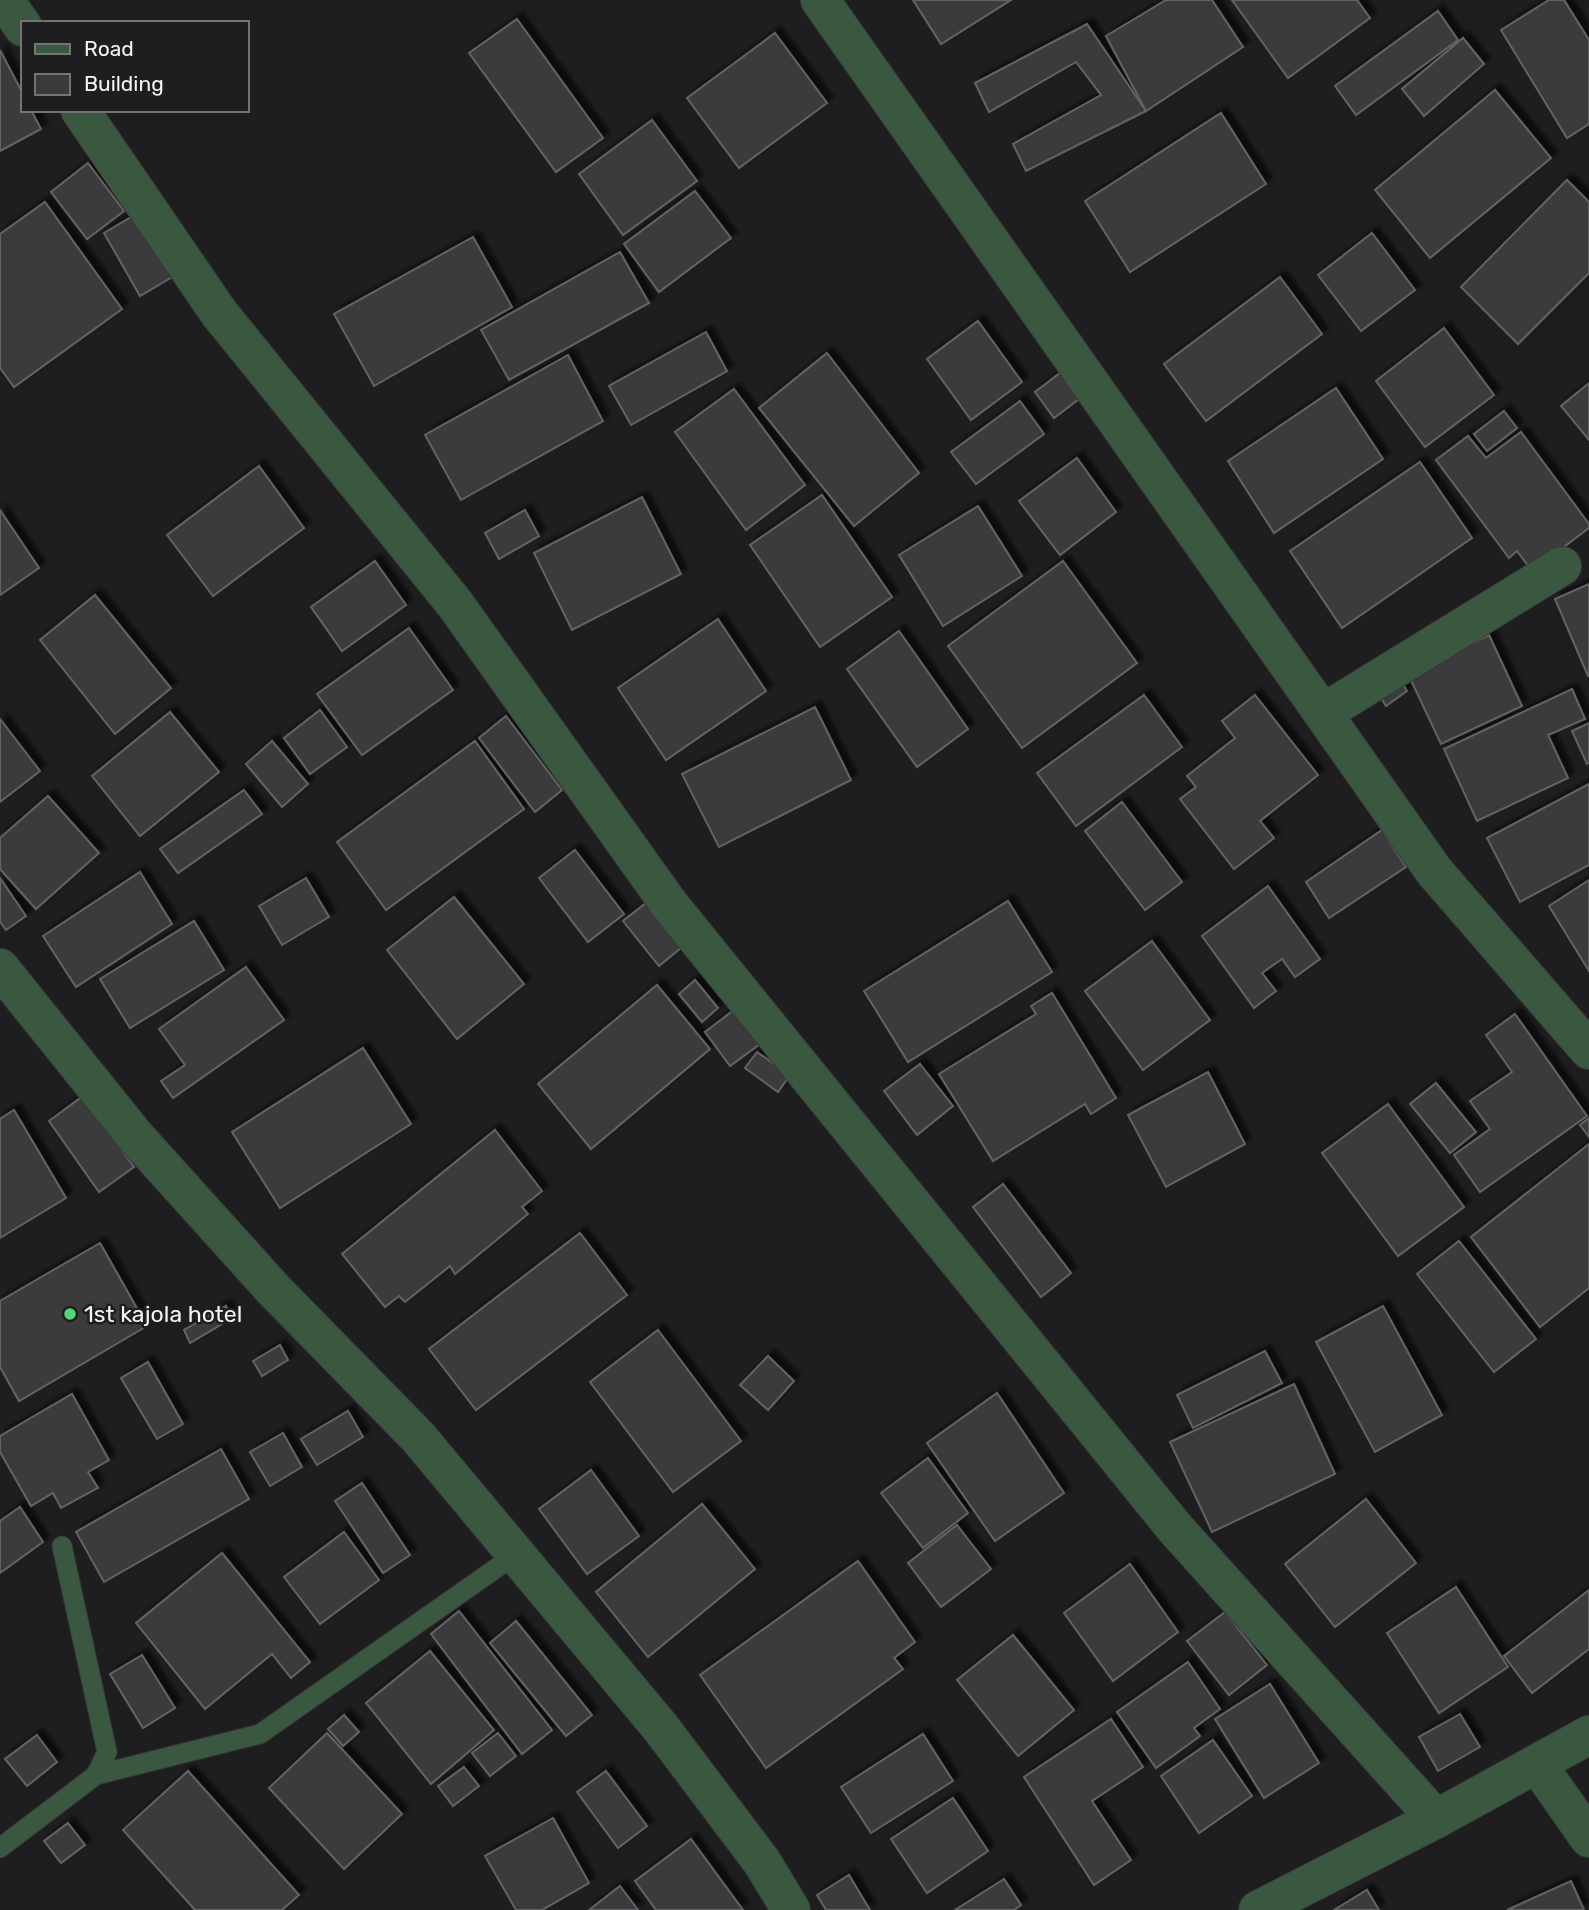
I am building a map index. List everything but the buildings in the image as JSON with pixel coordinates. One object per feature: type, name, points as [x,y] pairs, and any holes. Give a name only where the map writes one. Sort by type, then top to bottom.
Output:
[{"type":"street","points":[[821,0],[1434,871],[1589,1050]]},
{"type":"street","points":[[81,112],[219,313],[455,604],[669,904],[1174,1527],[1436,1819]]},
{"type":"street","points":[[1323,713],[1562,566]]},
{"type":"street","points":[[0,968],[135,1136],[273,1289],[418,1437],[661,1728],[762,1862],[791,1910]]},
{"type":"street","points":[[1258,1910],[1436,1819],[1589,1735]]},
{"type":"street","points":[[1537,1764],[1589,1838]]},
{"type":"lane","points":[[62,1546],[107,1752],[96,1775]]},
{"type":"lane","points":[[0,1848],[96,1775],[260,1734],[515,1555]]},
{"type":"place","name":"1st kajola hotel","points":[[70,1314]]}]
